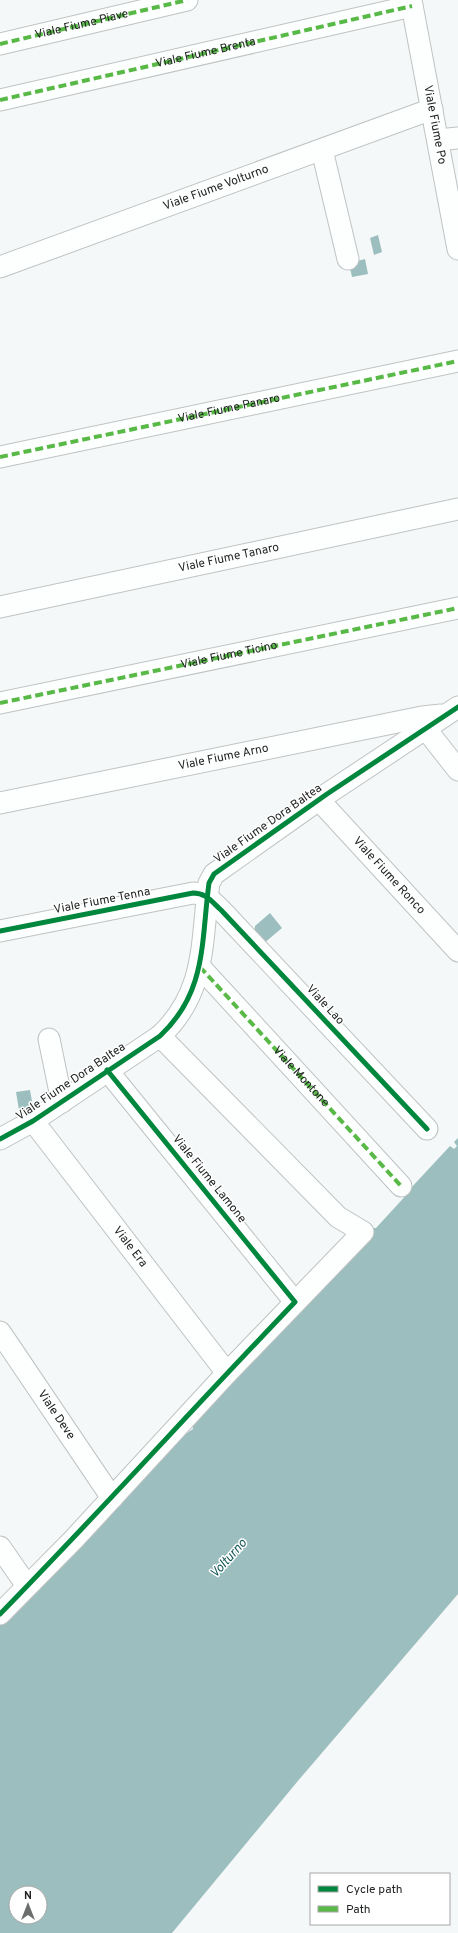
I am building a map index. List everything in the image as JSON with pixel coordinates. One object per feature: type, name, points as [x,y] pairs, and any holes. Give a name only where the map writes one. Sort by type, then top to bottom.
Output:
[{"type":"street","name":"Viale Fiume Piave","points":[[0,44],[187,0]]},
{"type":"street","name":"Viale Fiume Brenta","points":[[0,100],[412,3]]},
{"type":"street","name":"Viale Fiume Po","points":[[412,3],[458,249]]},
{"type":"street","name":"Viale Fiume Volturno","points":[[0,267],[432,109]]},
{"type":"street","points":[[438,140],[458,138]]},
{"type":"street","points":[[322,150],[348,259]]},
{"type":"street","name":"Viale Fiume Panaro","points":[[0,457],[458,361]]},
{"type":"street","name":"Viale Fiume Tanaro","points":[[0,607],[458,509]]},
{"type":"street","name":"Viale Fiume Ticino","points":[[0,703],[458,608]]},
{"type":"street","name":"Viale Fiume Dora Baltea","points":[[0,1139],[33,1121],[107,1070],[160,1036],[182,1012],[191,994],[200,967],[207,896],[209,883],[214,874],[319,800],[425,728],[453,711]]},
{"type":"street","name":"Viale Fiume Arno","points":[[0,803],[453,711]]},
{"type":"street","points":[[425,728],[458,770]]},
{"type":"street","name":"Viale Fiume Ronco","points":[[319,800],[458,951]]},
{"type":"street","name":"Viale Fiume Tenna","points":[[0,931],[193,893],[202,893],[207,896]]},
{"type":"street","name":"Viale Lao","points":[[207,896],[427,1129]]},
{"type":"street","name":"Viale Montone","points":[[200,967],[401,1186]]},
{"type":"street","points":[[0,1614],[112,1498],[227,1373],[363,1232],[338,1217],[160,1036]]},
{"type":"street","points":[[48,1039],[62,1102]]},
{"type":"street","name":"Viale Fiume Lamone","points":[[107,1070],[295,1302]]},
{"type":"street","name":"Viale Era","points":[[33,1121],[227,1373]]},
{"type":"street","name":"Viale Deve","points":[[0,1332],[112,1498]]},
{"type":"street","points":[[0,1547],[27,1586]]},
{"type":"water","points":[[378,235],[382,252],[374,255],[370,238]]},
{"type":"water","points":[[365,259],[368,274],[352,277],[349,263]]},
{"type":"water","points":[[270,913],[282,928],[263,944],[254,934],[255,926]]},
{"type":"water","points":[[30,1090],[33,1107],[19,1110],[16,1092]]},
{"type":"water","name":"Volturno","points":[[458,1138],[458,1594],[297,1782],[172,1933],[0,1933],[0,1624],[185,1433],[193,1429],[192,1425],[244,1368],[246,1369],[254,1360],[253,1358],[328,1284],[336,1268],[340,1271],[343,1269],[345,1261],[373,1228],[376,1228],[450,1146],[454,1149],[457,1146],[454,1142]]},
{"type":"marked path","points":[[0,44],[187,0]]},
{"type":"marked path","points":[[0,100],[412,6]]},
{"type":"marked path","points":[[0,457],[458,361]]},
{"type":"marked path","points":[[0,703],[458,608]]},
{"type":"marked path","points":[[200,967],[401,1186]]},
{"type":"cycle path","points":[[0,1139],[33,1121],[160,1036],[175,1019],[186,1002],[194,984],[202,946],[209,883],[214,874],[327,794],[458,707]]},
{"type":"cycle path","points":[[0,931],[193,893],[201,894],[208,898],[221,910],[427,1129]]},
{"type":"cycle path","points":[[0,1614],[295,1302],[107,1070]]}]
